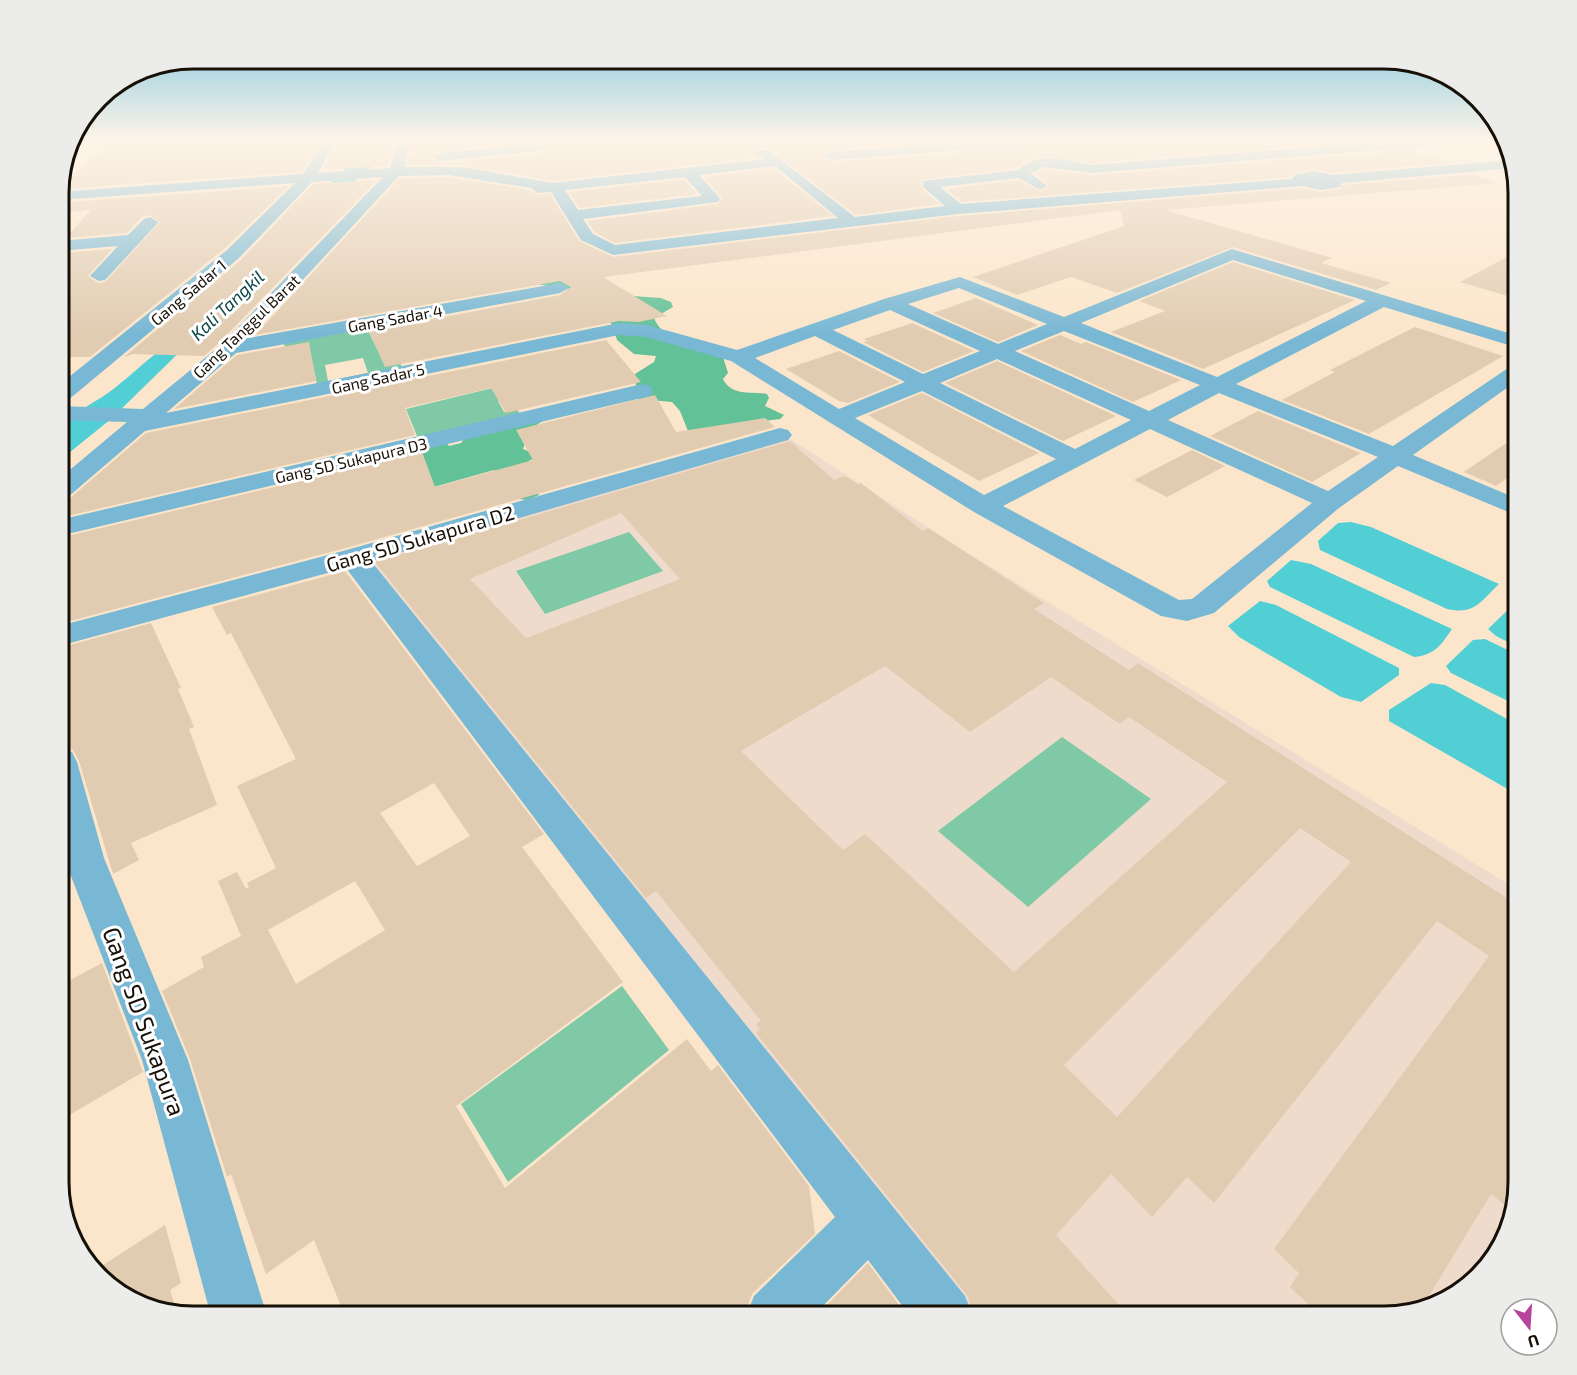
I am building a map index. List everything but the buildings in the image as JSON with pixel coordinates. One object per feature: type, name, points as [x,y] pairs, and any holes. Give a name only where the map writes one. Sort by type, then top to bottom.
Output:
[{"type":"street","name":"Gang Sadar 1","points":[[69,388],[232,254],[286,204]]},
{"type":"street","name":"Gang Tanggul Barat","points":[[69,483],[141,419],[229,348],[366,204]]},
{"type":"street","points":[[567,204],[587,237],[613,250],[958,209],[1030,204]]},
{"type":"street","points":[[575,215],[675,204]]},
{"type":"street","points":[[830,204],[851,221]]},
{"type":"street","points":[[952,204],[958,209]]},
{"type":"street","points":[[99,276],[150,222]]},
{"type":"street","points":[[69,245],[133,240]]},
{"type":"street","points":[[839,417],[926,383],[1232,254],[1508,339]]},
{"type":"street","points":[[738,357],[891,303],[960,282],[1396,456],[1508,504]]},
{"type":"street","name":"Gang Sadar 4","points":[[229,348],[560,288]]},
{"type":"street","points":[[982,506],[1383,300]]},
{"type":"street","points":[[891,303],[1330,502]]},
{"type":"street","name":"Gang Sadar 5","points":[[69,414],[141,419],[619,329],[647,331],[738,357],[982,506],[1172,609],[1187,611],[1203,606],[1330,502],[1508,377]]},
{"type":"street","points":[[816,329],[1073,458]]},
{"type":"street","name":"Gang SD Sukapura D3","points":[[69,526],[642,391]]},
{"type":"street","name":"Gang SD Sukapura D2","points":[[69,633],[354,557],[780,435]]},
{"type":"street","points":[[354,557],[936,1306]]},
{"type":"street","name":"Gang SD Sukapura","points":[[69,800],[84,858],[165,1060],[236,1306]]},
{"type":"street","points":[[785,1306],[869,1221]]},
{"type":"shaded area","points":[[787,437],[968,553],[1508,884],[1508,1182],[1504,1214],[1499,1230],[1487,1251],[1472,1270],[1446,1289],[1416,1302],[1400,1305],[957,1306],[361,559]]},
{"type":"green space","points":[[543,276],[619,295],[661,298],[671,302],[673,307],[654,318],[665,333],[684,344],[723,357],[728,373],[723,379],[727,385],[737,391],[767,394],[769,398],[765,406],[784,415],[780,419],[688,431],[680,411],[672,402],[637,399],[635,374],[654,362],[656,356],[634,354],[617,340],[609,321],[569,289],[536,284]]},
{"type":"green space","points":[[366,326],[377,349],[393,346],[403,370],[318,389],[313,365],[272,372],[287,350],[282,341]],"holes":[[[363,358],[368,373],[328,381],[325,365]]]},
{"type":"green space","points":[[517,382],[526,395],[498,401],[504,412],[517,409],[520,414],[419,441],[406,409]]},
{"type":"green space","points":[[546,419],[530,429],[523,449],[542,457],[530,460],[525,465],[539,495],[527,500],[513,498],[494,470],[430,488],[365,468],[379,457],[399,458],[411,462],[406,452],[446,442],[449,446],[461,443],[464,439]]},
{"type":"green space","points":[[629,532],[663,571],[545,614],[516,571]]},
{"type":"green space","points":[[1062,737],[1151,799],[1028,907],[938,831]]},
{"type":"green space","points":[[622,986],[669,1050],[508,1182],[461,1104]]},
{"type":"water","name":"Kali Tangkil","points":[[317,204],[331,204],[111,419],[69,453],[69,419],[109,392],[171,343]]},
{"type":"water","points":[[1351,522],[1371,527],[1499,584],[1476,606],[1464,610],[1447,609],[1320,550],[1318,541],[1338,523]]},
{"type":"water","points":[[1291,560],[1311,564],[1452,629],[1437,648],[1427,654],[1414,657],[1270,587],[1267,581]]},
{"type":"water","points":[[1260,601],[1276,605],[1399,668],[1399,675],[1361,702],[1341,697],[1239,637],[1228,626]]},
{"type":"water","points":[[1508,610],[1508,642],[1488,629]]},
{"type":"water","points":[[1485,639],[1508,650],[1508,701],[1451,673],[1446,666],[1473,640]]},
{"type":"water","points":[[1431,683],[1445,685],[1508,720],[1508,789],[1389,721],[1389,710]]}]
